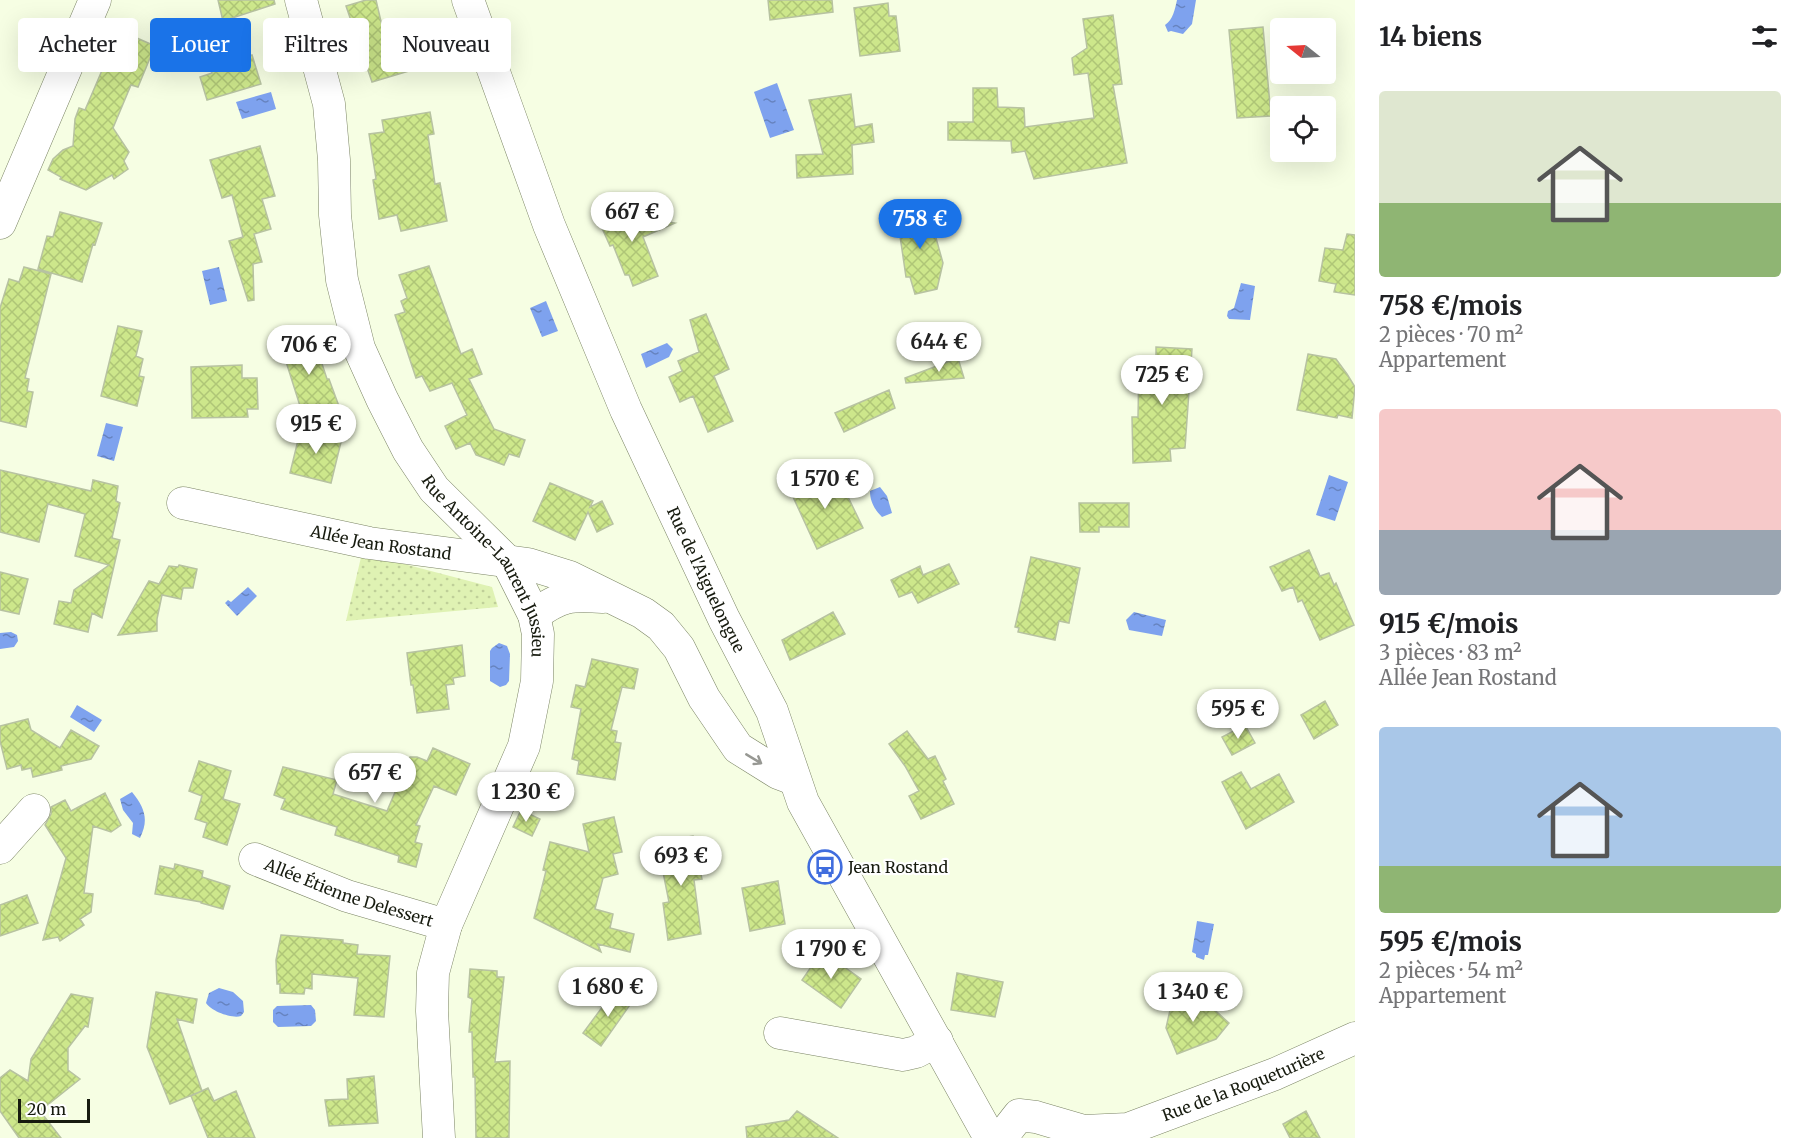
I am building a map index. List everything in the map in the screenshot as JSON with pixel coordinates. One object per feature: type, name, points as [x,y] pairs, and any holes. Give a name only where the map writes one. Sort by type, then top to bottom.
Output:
[{"type":"street","points":[[0,223],[95,0]]},
{"type":"street","name":"Rue Antoine-Laurent Jussieu","points":[[301,0],[328,104],[334,160],[335,215],[342,280],[359,348],[400,436],[434,489],[507,561],[534,615],[538,634],[537,681],[524,746],[446,925],[433,973],[432,1011],[439,1138]]},
{"type":"street","name":"Rue de l'Aiguelongue","points":[[468,0],[549,225],[626,410],[724,619],[772,711],[803,802],[990,1138]]},
{"type":"street","name":"Allée Jean Rostand","points":[[183,503],[369,543],[528,564],[570,577],[643,613],[661,626],[680,648],[704,698],[738,748],[778,773],[794,779]]},
{"type":"street","name":"Allée Jean Rostand","points":[[534,615],[553,601],[571,595],[612,597]]},
{"type":"street","points":[[704,698],[751,730],[780,735]]},
{"type":"street","points":[[0,848],[34,810]]},
{"type":"street","name":"Allée Étienne Delessert","points":[[255,859],[347,896],[446,925]]},
{"type":"street","points":[[780,1034],[903,1055],[916,1052],[937,1041]]},
{"type":"street","name":"Rue de la Roqueturière","points":[[972,1104],[1010,1126],[1036,1117],[1059,1131],[1128,1129],[1275,1074],[1355,1038]]},
{"type":"green space","points":[[362,553],[492,587],[498,607],[346,621]]},
{"type":"water","points":[[1177,0],[1196,0],[1192,24],[1183,34],[1168,32],[1165,25],[1172,17]]},
{"type":"water","points":[[777,83],[794,130],[770,138],[754,92]]},
{"type":"water","points":[[271,92],[276,109],[242,119],[236,102]]},
{"type":"water","points":[[219,267],[227,301],[210,305],[202,271]]},
{"type":"water","points":[[1241,283],[1255,286],[1250,320],[1229,319],[1227,316],[1228,311],[1234,308]]},
{"type":"water","points":[[546,301],[558,331],[542,337],[530,308]]},
{"type":"water","points":[[970,331],[977,348],[944,361],[937,345]]},
{"type":"water","points":[[667,343],[673,349],[669,357],[646,368],[641,354]]},
{"type":"water","points":[[106,423],[123,427],[114,461],[97,456]]},
{"type":"water","points":[[1329,475],[1348,482],[1335,521],[1316,515]]},
{"type":"water","points":[[880,487],[887,496],[892,513],[882,517],[873,506],[870,495],[870,491]]},
{"type":"water","points":[[248,587],[257,596],[237,616],[225,603],[228,600],[231,602]]},
{"type":"water","points":[[1134,612],[1166,620],[1162,636],[1129,630],[1126,620]]},
{"type":"water","points":[[11,632],[17,635],[18,641],[14,647],[0,649],[0,633]]},
{"type":"water","points":[[499,643],[507,646],[510,654],[509,681],[500,687],[490,681],[490,651]]},
{"type":"water","points":[[77,705],[102,720],[94,732],[70,717]]},
{"type":"water","points":[[132,792],[144,814],[143,832],[140,838],[132,834],[133,823],[123,810],[120,799]]},
{"type":"water","points":[[1197,921],[1214,924],[1208,955],[1205,955],[1204,960],[1196,957],[1196,954],[1192,952]]},
{"type":"water","points":[[219,988],[233,992],[243,1001],[244,1012],[241,1016],[222,1014],[206,1003],[209,993]]},
{"type":"water","points":[[311,1005],[315,1010],[316,1021],[311,1026],[278,1027],[273,1022],[273,1010],[277,1006]]},
{"type":"building","points":[[218,0],[274,0],[275,4],[232,18],[222,18]]},
{"type":"building","points":[[366,0],[376,0],[381,21],[381,72],[406,72],[372,82],[369,72],[369,18],[350,18],[346,6]]},
{"type":"building","points":[[768,0],[832,0],[833,12],[770,20]]},
{"type":"building","points":[[888,3],[889,16],[896,16],[900,51],[860,56],[854,8]]},
{"type":"building","points":[[1113,15],[1122,84],[1113,85],[1127,163],[1034,179],[1025,151],[1012,153],[1011,141],[948,140],[948,122],[973,122],[973,88],[997,88],[998,107],[1024,108],[1025,127],[1094,118],[1088,73],[1074,75],[1072,58],[1087,48],[1083,19]]},
{"type":"building","points":[[1263,27],[1270,116],[1237,118],[1229,30]]},
{"type":"building","points":[[138,39],[150,44],[150,58],[138,87],[131,85],[113,128],[129,152],[124,161],[128,169],[114,179],[112,175],[86,190],[60,179],[61,177],[48,170],[53,159],[63,150],[73,146],[75,119],[79,108],[85,110],[101,72],[138,72]]},
{"type":"building","points":[[252,55],[261,84],[207,100],[200,77],[212,73],[251,72]]},
{"type":"building","points":[[851,94],[855,127],[872,124],[874,142],[852,145],[853,174],[797,178],[796,155],[823,154],[809,100]]},
{"type":"building","points":[[430,112],[434,134],[428,135],[435,184],[440,183],[447,221],[401,231],[397,215],[379,219],[369,134],[384,132],[382,120]]},
{"type":"building","points":[[260,146],[275,196],[262,199],[271,229],[254,234],[262,262],[253,264],[254,300],[248,301],[229,241],[243,237],[232,195],[222,198],[210,160]]},
{"type":"building","points":[[622,205],[627,215],[675,223],[643,237],[658,276],[633,286],[629,275],[625,275],[613,245],[610,246],[601,226],[608,223],[604,213]]},
{"type":"building","points":[[918,205],[922,215],[929,213],[943,263],[937,289],[915,294],[910,277],[906,277],[900,236],[905,235],[898,210]]},
{"type":"building","points":[[60,212],[102,223],[82,282],[38,269],[47,236],[53,237]]},
{"type":"building","points":[[1347,234],[1355,235],[1355,295],[1334,292],[1336,284],[1319,281],[1325,248],[1343,250]]},
{"type":"building","points":[[429,266],[461,354],[472,349],[482,374],[469,379],[494,429],[525,440],[519,457],[509,454],[504,465],[476,455],[470,443],[456,449],[445,426],[467,415],[452,383],[430,391],[422,376],[416,378],[395,315],[405,312],[401,301],[407,298],[399,275]]},
{"type":"building","points":[[24,267],[51,274],[25,378],[29,379],[27,391],[33,392],[26,427],[0,421],[0,308],[9,279],[19,282]]},
{"type":"building","points":[[706,314],[729,369],[714,376],[733,421],[708,432],[693,396],[680,402],[669,377],[682,371],[678,361],[699,352],[690,320]]},
{"type":"building","points":[[118,326],[142,331],[136,356],[143,359],[139,376],[144,377],[137,406],[101,396]]},
{"type":"building","points":[[310,327],[327,379],[329,379],[340,409],[296,424],[301,409],[282,349],[287,335]]},
{"type":"building","points":[[1156,347],[1192,349],[1185,448],[1170,449],[1171,461],[1133,463],[1132,417],[1138,417],[1139,362],[1156,363]]},
{"type":"building","points":[[1308,354],[1336,359],[1347,374],[1355,387],[1352,418],[1338,415],[1337,418],[1297,410]]},
{"type":"building","points":[[958,358],[964,378],[906,383],[905,378]]},
{"type":"building","points":[[242,365],[242,378],[257,378],[258,409],[247,409],[248,417],[192,418],[191,367]]},
{"type":"building","points":[[889,390],[895,408],[844,432],[835,413]]},
{"type":"building","points":[[301,428],[342,438],[331,483],[290,473]]},
{"type":"building","points":[[0,470],[91,491],[93,480],[118,486],[116,501],[120,503],[112,538],[120,540],[102,618],[92,613],[88,632],[54,624],[59,601],[71,603],[74,590],[109,565],[75,556],[85,514],[48,504],[39,542],[0,532]]},
{"type":"building","points":[[837,474],[863,528],[817,549],[788,486],[807,477],[810,483]]},
{"type":"building","points":[[550,483],[593,501],[590,507],[602,501],[613,524],[597,532],[588,512],[575,540],[533,521]]},
{"type":"building","points":[[1079,503],[1129,503],[1129,527],[1099,527],[1099,532],[1080,532]]},
{"type":"building","points":[[1309,550],[1320,576],[1329,573],[1334,585],[1336,583],[1354,625],[1320,640],[1302,600],[1298,602],[1293,587],[1282,591],[1270,567]]},
{"type":"building","points":[[1031,557],[1080,568],[1069,623],[1059,621],[1055,640],[1018,632],[1019,628],[1015,627]]},
{"type":"building","points":[[949,564],[959,584],[918,603],[912,592],[899,597],[891,580],[920,566],[923,575]]},
{"type":"building","points":[[179,565],[197,569],[193,588],[183,588],[181,599],[162,595],[157,631],[118,635],[149,581],[159,584],[169,566],[178,567]]},
{"type":"building","points":[[0,572],[28,579],[19,614],[0,610]]},
{"type":"building","points":[[833,612],[845,634],[790,660],[782,640]]},
{"type":"building","points":[[462,645],[465,676],[453,678],[454,684],[446,685],[449,709],[417,713],[407,653]]},
{"type":"building","points":[[592,659],[638,669],[634,689],[622,687],[611,730],[617,731],[615,742],[621,743],[615,780],[577,774],[579,761],[572,759],[581,709],[571,707],[576,685],[585,687]]},
{"type":"building","points":[[1325,701],[1338,725],[1314,739],[1301,715]]},
{"type":"building","points":[[28,719],[31,730],[60,748],[71,730],[99,746],[91,759],[61,766],[62,770],[33,777],[31,768],[22,770],[21,765],[7,769],[0,741],[0,726]]},
{"type":"building","points":[[1245,725],[1255,743],[1232,755],[1222,737]]},
{"type":"building","points":[[907,731],[928,759],[935,756],[954,804],[921,819],[909,796],[919,791],[889,744]]},
{"type":"building","points":[[433,748],[470,764],[456,795],[434,786],[416,825],[420,826],[415,842],[422,844],[416,867],[398,862],[399,856],[335,835],[337,827],[281,809],[285,799],[274,795],[283,767],[337,780],[333,794],[387,811],[410,757],[427,761]]},
{"type":"building","points":[[199,761],[231,771],[223,799],[240,804],[227,845],[203,837],[207,823],[195,819],[202,796],[189,791]]},
{"type":"building","points":[[1241,772],[1251,789],[1279,774],[1294,802],[1246,829],[1222,782]]},
{"type":"building","points":[[105,793],[121,825],[111,832],[93,826],[84,893],[93,894],[91,912],[80,919],[84,925],[60,941],[58,937],[43,940],[66,858],[45,825],[51,814],[51,807],[65,800],[71,811]]},
{"type":"building","points":[[521,810],[540,819],[532,836],[513,827]]},
{"type":"building","points":[[614,817],[622,852],[613,854],[618,874],[603,878],[595,909],[613,914],[610,928],[634,934],[630,952],[598,944],[601,952],[534,918],[546,871],[543,870],[550,842],[589,852],[583,824]]},
{"type":"building","points":[[693,836],[702,879],[694,880],[701,934],[668,940],[663,903],[669,902],[657,842]]},
{"type":"building","points":[[175,864],[203,871],[202,877],[230,886],[223,909],[201,902],[155,894],[160,866],[174,869]]},
{"type":"building","points":[[778,881],[785,924],[750,931],[742,888]]},
{"type":"building","points":[[27,895],[38,923],[0,936],[0,905]]},
{"type":"building","points":[[281,935],[343,940],[343,943],[358,945],[357,954],[390,956],[384,1017],[354,1015],[358,978],[312,974],[312,989],[305,988],[304,994],[280,993],[280,984],[277,984],[276,960]]},
{"type":"building","points":[[822,951],[861,979],[841,1008],[802,980]]},
{"type":"building","points":[[470,969],[497,971],[497,977],[504,977],[495,1062],[510,1061],[509,1138],[476,1138],[475,1077],[473,1077],[472,1032],[469,1032],[472,999],[468,997]]},
{"type":"building","points":[[957,973],[1003,982],[995,1017],[951,1010]]},
{"type":"building","points":[[615,990],[632,1002],[601,1046],[583,1033]]},
{"type":"building","points":[[156,992],[197,999],[193,1023],[177,1019],[202,1091],[170,1104],[147,1047]]},
{"type":"building","points":[[1196,993],[1229,1023],[1216,1039],[1177,1054],[1166,1028],[1172,1001]]},
{"type":"building","points":[[71,994],[93,998],[88,1027],[85,1026],[68,1048],[68,1070],[80,1079],[40,1111],[61,1138],[19,1138],[0,1111],[0,1078],[10,1070],[28,1081],[31,1059]]},
{"type":"building","points":[[374,1076],[378,1123],[329,1126],[325,1100],[348,1099],[347,1079]]},
{"type":"building","points":[[208,1088],[214,1101],[236,1091],[255,1138],[208,1138],[191,1096]]},
{"type":"building","points":[[797,1111],[838,1138],[747,1138],[746,1127],[789,1120]]},
{"type":"building","points":[[1306,1111],[1320,1138],[1290,1138],[1283,1124]]},
{"type":"place","name":"Jean Rostand","points":[[825,867]]}]
